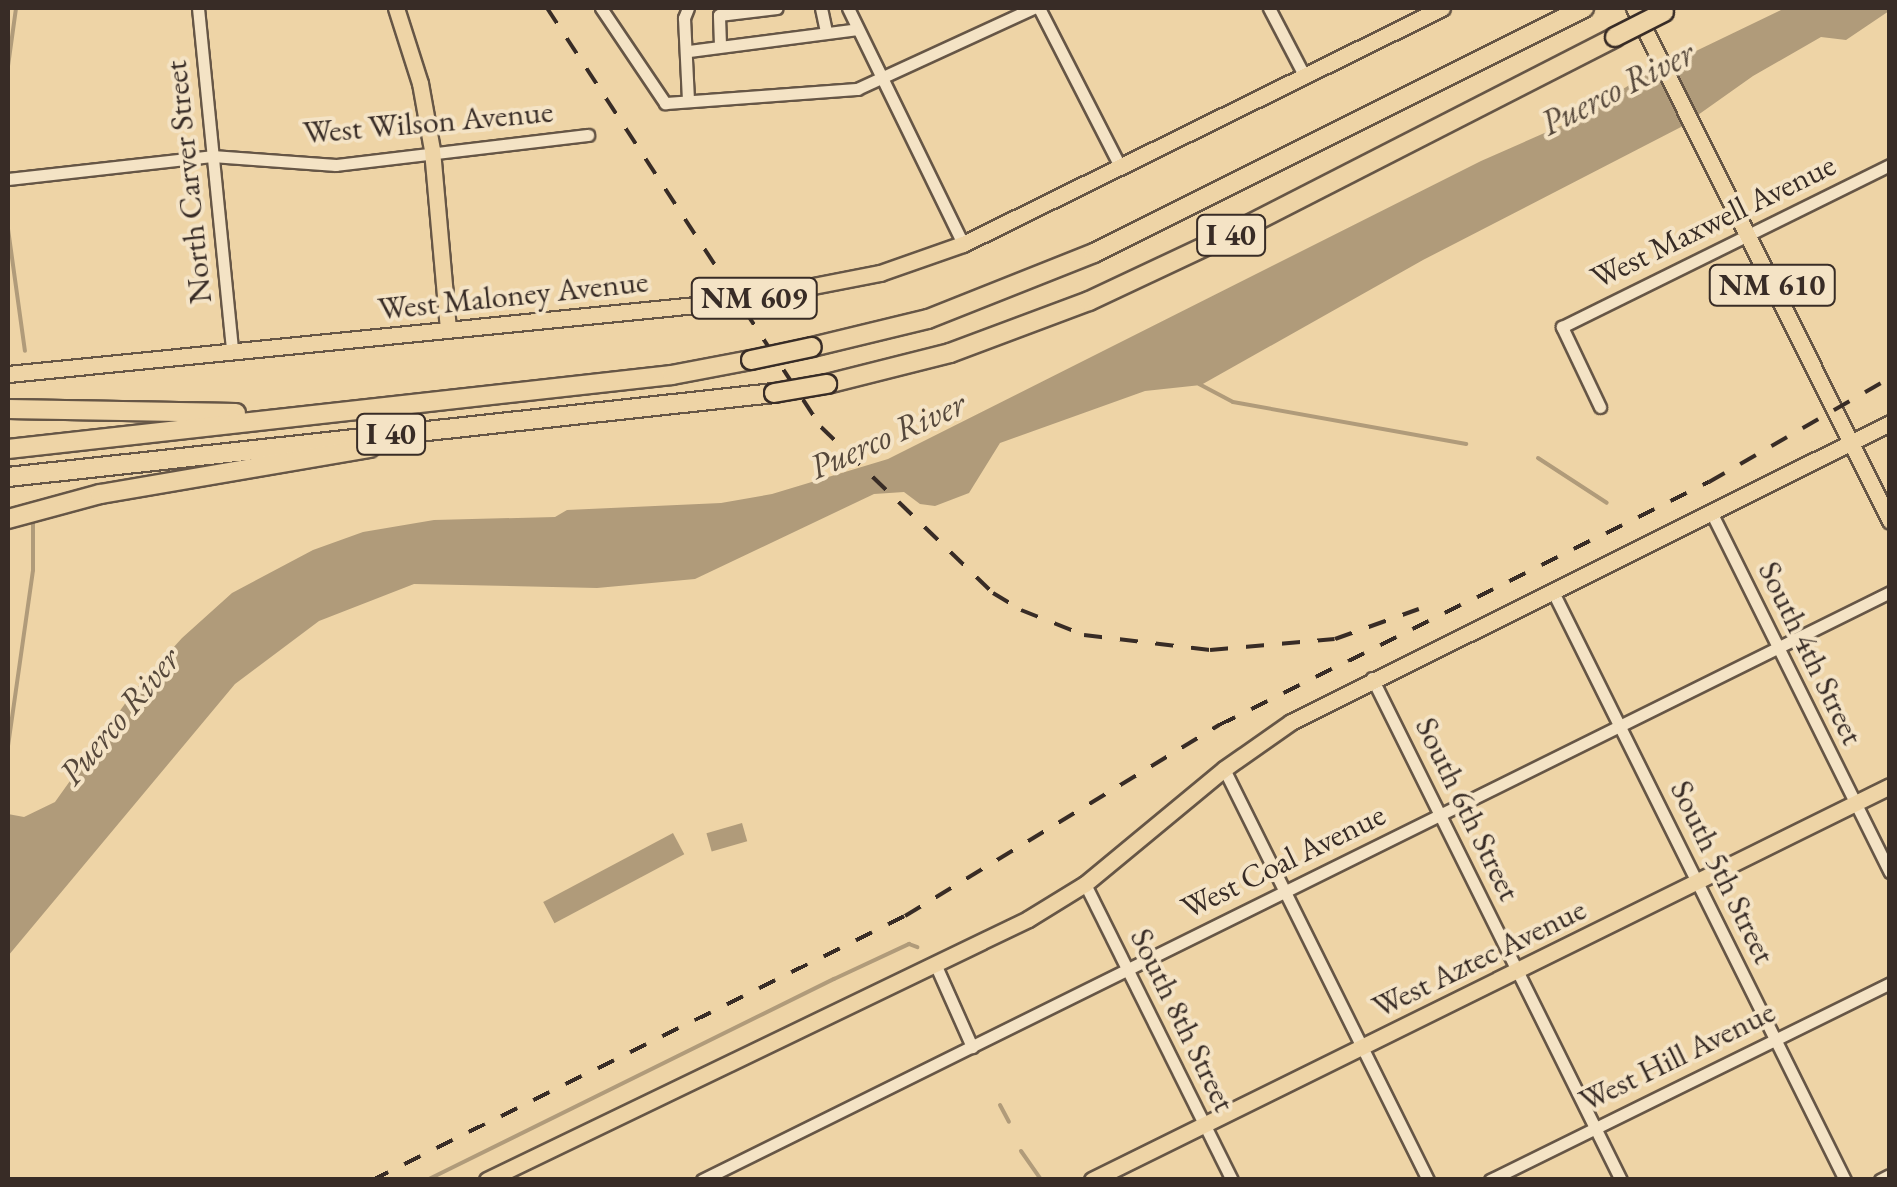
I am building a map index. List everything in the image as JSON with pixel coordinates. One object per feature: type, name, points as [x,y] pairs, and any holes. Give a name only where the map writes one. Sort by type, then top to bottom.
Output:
[{"type":"highway","name":"I 40","points":[[8,448],[672,375],[812,348],[928,319],[1094,253],[1584,8]]},
{"type":"highway","name":"I 40","points":[[8,477],[774,393],[950,353],[1089,302],[1242,229],[1670,10]]},
{"type":"highway","points":[[8,409],[352,411]]},
{"type":"highway","points":[[8,519],[100,494],[525,420]]},
{"type":"main road","points":[[396,8],[420,84],[432,150],[448,329]]},
{"type":"main road","name":"West Maloney Avenue","points":[[8,374],[804,291],[880,273],[963,244],[1442,8]]},
{"type":"main road","name":"NM 610","points":[[1634,8],[1890,522]]},
{"type":"main road","points":[[487,1180],[936,966],[1085,884],[1224,768],[1291,722],[1372,678],[1890,423]]},
{"type":"main road","name":"West Aztec Avenue","points":[[1092,1180],[1890,786]]},
{"type":"street","name":"North Carver Street","points":[[198,8],[232,350]]},
{"type":"street","points":[[601,8],[665,103],[856,89],[1036,8],[1120,164]]},
{"type":"street","points":[[688,8],[684,18],[689,51],[688,102]]},
{"type":"street","points":[[720,45],[719,16],[776,8]]},
{"type":"street","points":[[821,8],[826,32]]},
{"type":"street","points":[[848,8],[963,244]]},
{"type":"street","points":[[1269,8],[1304,75]]},
{"type":"street","points":[[689,51],[858,29]]},
{"type":"street","name":"West Wilson Avenue","points":[[10,178],[212,156],[336,165],[432,150],[588,135]]},
{"type":"street","name":"West Maxwell Avenue","points":[[1600,407],[1562,327],[1890,165]]},
{"type":"street","name":"South 4th Street","points":[[1711,512],[1890,872]]},
{"type":"street","name":"South 5th Street","points":[[1552,590],[1844,1180]]},
{"type":"street","name":"West Coal Avenue","points":[[702,1180],[1890,592]]},
{"type":"street","name":"South 6th Street","points":[[1372,678],[1621,1180]]},
{"type":"street","points":[[1224,768],[1428,1180]]},
{"type":"street","name":"South 8th Street","points":[[1085,884],[1232,1180]]},
{"type":"street","points":[[936,966],[972,1047]]},
{"type":"street","name":"West Hill Avenue","points":[[1490,1180],[1890,982]]},
{"type":"street","points":[[1880,1180],[1890,1175]]},
{"type":"water","name":"Puerco River","points":[[1785,8],[1889,11],[1846,40],[1821,37],[1753,76],[1681,127],[1423,260],[1201,385],[1145,391],[1000,443],[969,493],[935,506],[920,504],[904,492],[874,494],[695,579],[597,588],[414,584],[319,621],[235,684],[8,956],[8,814],[24,817],[55,802],[134,691],[182,638],[232,593],[313,550],[363,532],[434,520],[555,517],[567,510],[721,503],[772,494],[888,459],[1481,161],[1574,120],[1642,77]]},
{"type":"water","points":[[742,823],[747,841],[712,851],[706,833]]},
{"type":"water","points":[[673,833],[684,854],[554,923],[543,902]]},
{"type":"waterway","points":[[8,66],[16,8]]},
{"type":"waterway","points":[[8,229],[25,351]]},
{"type":"waterway","points":[[1199,384],[1233,402],[1466,444]]},
{"type":"waterway","points":[[1538,458],[1607,503]]},
{"type":"waterway","points":[[8,746],[33,570],[33,522]]},
{"type":"waterway","points":[[427,1180],[834,979],[909,944],[917,947]]},
{"type":"waterway","points":[[1000,1105],[1009,1122]]},
{"type":"waterway","points":[[1021,1151],[1041,1180]]},
{"type":"railway","points":[[547,8],[821,427],[993,593],[1021,610],[1084,635],[1210,650],[1335,639],[1419,609]]},
{"type":"railway","points":[[372,1180],[905,916],[1219,725],[1709,482],[1890,378]]}]
